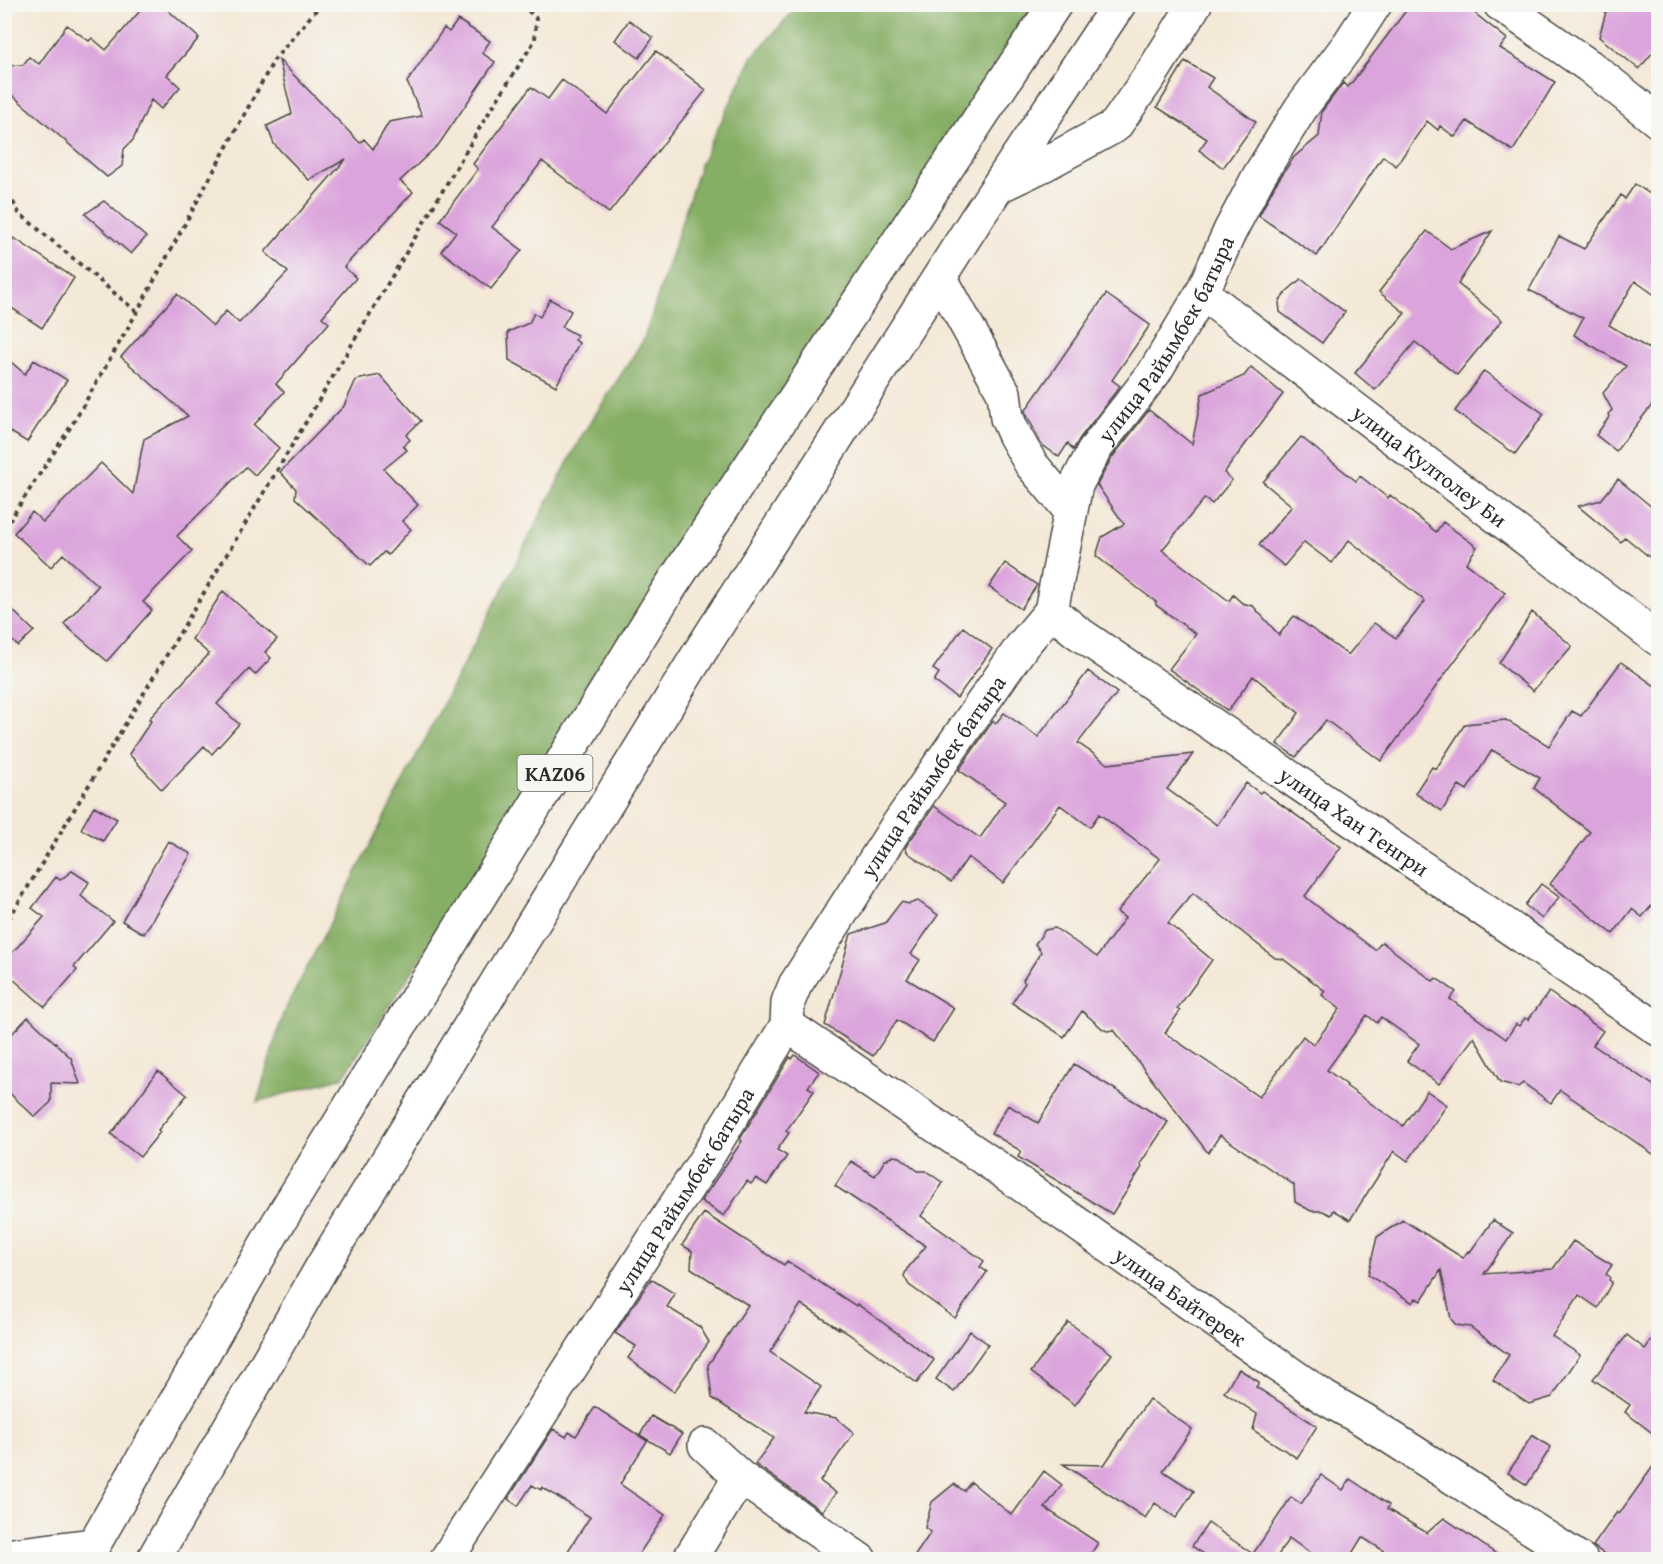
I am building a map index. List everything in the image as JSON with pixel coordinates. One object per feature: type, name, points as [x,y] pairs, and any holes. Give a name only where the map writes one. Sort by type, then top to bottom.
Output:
[{"type":"main road","name":"KАZ06","points":[[89,1552],[277,1225],[665,595],[1054,4]]},
{"type":"main road","name":"KАZ06","points":[[153,1560],[322,1267],[698,655],[940,277],[1119,4]]},
{"type":"main road","points":[[999,186],[1045,165],[1115,126],[1152,73],[1195,4]]},
{"type":"main road","name":"улица Райымбек батыра","points":[[453,1548],[702,1164],[787,1025],[788,1002],[795,985],[895,829],[1022,646],[1051,611],[1076,485],[1095,449],[1154,373],[1202,294],[1230,231],[1259,177],[1301,108],[1349,44],[1374,4]]},
{"type":"main road","points":[[1500,4],[1589,66],[1659,121]]},
{"type":"main road","points":[[940,277],[1004,393],[1007,418],[1014,434],[1031,464],[1070,510]]},
{"type":"main road","name":"улица Култолеу Би","points":[[1202,294],[1659,639]]},
{"type":"main road","name":"улица Хан Тенгри","points":[[1051,611],[1077,632],[1659,1029]]},
{"type":"main road","name":"улица Байтерек","points":[[787,1025],[995,1166],[1185,1302],[1325,1398],[1364,1420],[1581,1560]]},
{"type":"main road","points":[[705,1445],[740,1477],[860,1560]]},
{"type":"main road","points":[[689,1560],[740,1477]]},
{"type":"main road","points":[[4,1556],[89,1552]]},
{"type":"path","points":[[4,529],[75,420],[137,312],[274,60],[321,4]]},
{"type":"path","points":[[4,927],[485,119],[535,40],[536,18],[521,4]]},
{"type":"path","points":[[4,186],[19,213],[137,312]]},
{"type":"green space","points":[[799,5],[1047,5],[343,1077],[257,1102],[283,1014],[581,437],[644,339],[700,165],[753,56]]},
{"type":"building","points":[[146,4],[161,4],[199,38],[167,75],[180,87],[161,109],[151,100],[133,140],[124,149],[122,166],[107,177],[4,88],[4,66],[23,65],[29,57],[39,64],[67,25],[89,41],[92,38],[106,50]]},
{"type":"building","points":[[1411,4],[1463,4],[1507,39],[1500,48],[1555,82],[1513,151],[1467,121],[1455,137],[1440,126],[1438,130],[1427,121],[1396,166],[1383,156],[1317,256],[1259,216],[1275,185],[1294,157],[1319,136],[1322,111],[1343,83],[1348,87],[1353,81]]},
{"type":"building","points":[[1619,4],[1659,4],[1659,45],[1639,69],[1599,37],[1606,12],[1616,8]]},
{"type":"building","points":[[458,20],[490,41],[482,53],[495,62],[439,144],[400,181],[413,192],[344,267],[356,278],[322,317],[329,323],[276,384],[284,392],[254,425],[279,448],[255,475],[246,467],[177,536],[192,551],[143,602],[152,610],[107,661],[64,624],[98,586],[63,554],[51,567],[14,533],[32,512],[43,522],[101,463],[133,494],[144,439],[188,416],[121,357],[177,294],[213,326],[226,311],[239,323],[288,272],[265,252],[346,159],[309,180],[274,144],[267,126],[292,114],[279,60],[360,143],[364,139],[373,149],[389,122],[422,116],[407,82],[444,28],[449,32]]},
{"type":"building","points":[[629,20],[653,38],[639,58],[615,40]]},
{"type":"building","points":[[656,51],[706,90],[609,213],[542,161],[492,227],[522,250],[491,289],[441,251],[456,232],[440,220],[478,169],[473,164],[531,87],[548,99],[562,80],[607,114]]},
{"type":"building","points":[[1185,61],[1213,78],[1207,87],[1256,122],[1223,168],[1199,150],[1207,139],[1157,107]]},
{"type":"building","points":[[1635,184],[1659,200],[1659,298],[1635,281],[1609,325],[1659,355],[1659,396],[1616,451],[1596,435],[1612,410],[1603,393],[1626,366],[1574,335],[1583,318],[1529,290],[1559,236],[1584,249],[1621,195],[1625,199]]},
{"type":"building","points":[[104,201],[146,237],[131,254],[85,214]]},
{"type":"building","points":[[1427,231],[1451,249],[1492,231],[1458,284],[1502,320],[1457,375],[1415,342],[1375,390],[1355,373],[1405,313],[1379,292]]},
{"type":"building","points":[[14,238],[74,278],[42,328],[4,303],[4,253]]},
{"type":"building","points":[[1301,279],[1345,312],[1322,343],[1280,312],[1279,302],[1286,292]]},
{"type":"building","points":[[1106,294],[1150,325],[1112,380],[1120,386],[1073,450],[1068,443],[1059,457],[1041,444],[1025,411]]},
{"type":"building","points":[[550,299],[571,311],[562,327],[577,335],[575,340],[579,343],[556,386],[509,360],[508,332],[529,323],[534,313],[540,317]]},
{"type":"building","points":[[4,356],[25,374],[34,360],[67,380],[27,442],[4,428]]},
{"type":"building","points":[[1251,367],[1283,394],[1224,473],[1232,480],[1212,504],[1205,498],[1162,550],[1229,601],[1233,595],[1242,603],[1253,606],[1279,635],[1294,616],[1348,655],[1374,623],[1396,638],[1425,601],[1349,540],[1332,563],[1304,542],[1284,566],[1259,545],[1292,506],[1263,482],[1301,437],[1356,481],[1360,476],[1388,498],[1390,495],[1436,532],[1443,522],[1477,547],[1466,563],[1505,593],[1381,761],[1326,720],[1296,757],[1277,744],[1299,713],[1253,676],[1228,711],[1169,669],[1196,634],[1096,556],[1102,537],[1124,524],[1097,485],[1111,459],[1149,410],[1192,444],[1202,394],[1244,376]]},
{"type":"building","points":[[1484,371],[1544,414],[1515,454],[1455,411]]},
{"type":"building","points":[[380,375],[421,421],[406,435],[410,440],[403,446],[407,450],[384,469],[418,505],[402,521],[411,529],[388,555],[384,552],[370,566],[295,498],[296,489],[280,472],[344,406],[356,380]]},
{"type":"building","points":[[1618,479],[1659,513],[1659,565],[1625,537],[1621,542],[1578,506],[1601,500]]},
{"type":"building","points":[[1005,563],[1037,585],[1021,609],[989,587]]},
{"type":"building","points":[[223,591],[277,639],[265,652],[271,658],[255,675],[249,669],[217,704],[239,724],[212,754],[204,746],[162,790],[129,754],[151,721],[149,719],[209,654],[192,639]]},
{"type":"building","points":[[4,602],[34,631],[18,646],[4,633]]},
{"type":"building","points":[[1532,612],[1572,646],[1533,691],[1499,663]]},
{"type":"building","points":[[963,627],[992,649],[957,698],[934,681],[939,673],[933,669]]},
{"type":"building","points":[[1621,662],[1659,689],[1659,897],[1642,917],[1632,909],[1613,934],[1550,884],[1590,832],[1534,788],[1540,778],[1492,750],[1467,790],[1459,785],[1442,811],[1415,793],[1432,767],[1436,769],[1465,724],[1506,720],[1549,746],[1572,711],[1581,716]]},
{"type":"building","points":[[1088,671],[1117,693],[1078,743],[1108,764],[1193,754],[1167,789],[1217,825],[1246,783],[1260,793],[1262,791],[1341,847],[1305,896],[1375,950],[1382,942],[1433,981],[1436,978],[1456,992],[1450,999],[1506,1039],[1516,1024],[1519,1026],[1525,1018],[1528,1020],[1549,992],[1603,1031],[1593,1045],[1659,1089],[1659,1158],[1560,1090],[1551,1103],[1523,1083],[1518,1087],[1500,1082],[1474,1037],[1439,1084],[1407,1061],[1419,1044],[1381,1017],[1377,1023],[1367,1015],[1327,1070],[1403,1126],[1427,1091],[1447,1105],[1408,1161],[1394,1151],[1350,1220],[1334,1210],[1331,1215],[1323,1211],[1311,1211],[1295,1202],[1294,1185],[1220,1135],[1208,1153],[1114,1030],[1103,1029],[1082,1011],[1064,1037],[1012,1003],[1025,983],[1023,980],[1041,952],[1035,944],[1045,930],[1055,928],[1097,957],[1125,918],[1117,912],[1160,859],[1099,814],[1090,827],[1060,805],[1003,883],[968,857],[951,882],[908,853],[905,848],[934,806],[980,838],[1005,802],[959,770],[993,721],[996,723],[1004,713],[1038,737]],"holes":[[[1193,893],[1275,958],[1283,959],[1325,991],[1322,995],[1340,1009],[1313,1045],[1303,1036],[1259,1097],[1165,1033],[1180,1011],[1177,1009],[1212,960],[1168,923]]]},
{"type":"building","points":[[94,806],[117,819],[103,841],[81,829]]},
{"type":"building","points":[[168,841],[191,854],[144,934],[122,921]]},
{"type":"building","points":[[72,871],[89,882],[81,896],[113,921],[74,967],[77,970],[45,1007],[4,971],[4,962],[44,917],[32,908],[56,877],[60,880]]},
{"type":"building","points":[[1541,884],[1559,897],[1542,919],[1525,905]]},
{"type":"building","points":[[918,901],[938,915],[911,954],[920,960],[907,979],[954,1008],[933,1042],[897,1020],[873,1056],[825,1025],[851,934],[885,923],[901,902],[909,904]]},
{"type":"building","points":[[28,1017],[71,1058],[80,1084],[51,1083],[51,1102],[35,1117],[4,1088],[4,1042]]},
{"type":"building","points":[[795,1055],[819,1072],[808,1087],[814,1091],[786,1131],[789,1133],[777,1150],[787,1156],[767,1185],[756,1178],[751,1184],[747,1181],[724,1216],[701,1201],[742,1141],[740,1139],[790,1057],[792,1059]]},
{"type":"building","points":[[1074,1064],[1168,1122],[1140,1164],[1142,1167],[1112,1214],[1018,1157],[1021,1151],[991,1133],[1008,1105],[1038,1123]]},
{"type":"building","points":[[158,1071],[187,1095],[158,1130],[160,1132],[140,1157],[111,1134]]},
{"type":"building","points":[[893,1156],[900,1157],[918,1171],[926,1171],[943,1183],[921,1216],[984,1261],[980,1267],[987,1272],[955,1318],[909,1285],[904,1276],[926,1246],[835,1186],[851,1161],[875,1176],[885,1160]]},
{"type":"building","points":[[704,1213],[784,1265],[787,1261],[856,1306],[857,1304],[934,1360],[917,1383],[839,1327],[839,1329],[801,1304],[770,1352],[821,1387],[804,1412],[836,1418],[854,1433],[820,1481],[836,1493],[822,1511],[755,1464],[774,1438],[712,1398],[708,1365],[748,1305],[691,1268],[692,1251],[682,1245]]},
{"type":"building","points":[[1403,1220],[1463,1258],[1493,1220],[1513,1233],[1484,1274],[1553,1269],[1573,1241],[1612,1265],[1606,1274],[1612,1282],[1598,1308],[1579,1295],[1552,1336],[1580,1355],[1552,1397],[1529,1404],[1493,1380],[1509,1355],[1470,1327],[1456,1325],[1451,1319],[1441,1270],[1421,1301],[1416,1298],[1413,1303],[1368,1275],[1377,1237]]},
{"type":"building","points":[[651,1279],[675,1294],[667,1307],[700,1327],[709,1342],[674,1392],[628,1358],[636,1346],[615,1333]]},
{"type":"building","points":[[1068,1322],[1112,1354],[1075,1405],[1031,1372]]},
{"type":"building","points":[[1659,1330],[1659,1438],[1625,1412],[1630,1405],[1593,1379],[1627,1335],[1645,1349]]},
{"type":"building","points":[[970,1331],[988,1344],[954,1392],[936,1379]]},
{"type":"building","points":[[1239,1369],[1259,1382],[1256,1387],[1317,1426],[1297,1458],[1253,1430],[1257,1414],[1224,1392]]},
{"type":"building","points":[[1149,1399],[1192,1429],[1163,1471],[1194,1491],[1176,1518],[1155,1503],[1145,1518],[1063,1464],[1104,1465]]},
{"type":"building","points":[[595,1407],[647,1441],[620,1484],[665,1515],[635,1560],[562,1560],[590,1517],[542,1487],[541,1490],[532,1485],[518,1506],[508,1499],[553,1429],[566,1437],[569,1432],[576,1436]]},
{"type":"building","points":[[651,1416],[682,1434],[670,1453],[640,1435]]},
{"type":"building","points":[[1532,1435],[1551,1447],[1527,1485],[1508,1473]]},
{"type":"building","points":[[1659,1458],[1659,1546],[1649,1560],[1613,1560],[1593,1546]]},
{"type":"building","points":[[1044,1471],[1062,1485],[1045,1508],[1098,1543],[1087,1560],[912,1560],[931,1532],[925,1528],[932,1502],[954,1484],[964,1491],[971,1482],[1012,1515]]},
{"type":"building","points":[[1321,1475],[1343,1490],[1350,1479],[1389,1505],[1387,1509],[1427,1533],[1444,1518],[1505,1560],[1398,1560],[1362,1537],[1348,1560],[1320,1560],[1289,1538],[1275,1560],[1213,1560],[1192,1546],[1208,1523],[1253,1554],[1291,1497],[1301,1504]]}]
